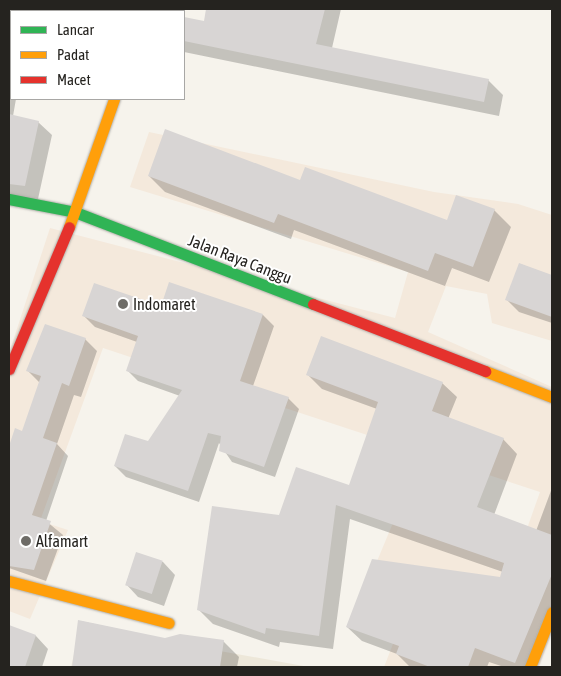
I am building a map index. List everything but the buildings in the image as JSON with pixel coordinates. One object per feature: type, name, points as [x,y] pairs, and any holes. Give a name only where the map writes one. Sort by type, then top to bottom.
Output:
[{"type":"main road","points":[[9,369],[75,212],[114,100]]},
{"type":"main road","name":"Jalan Raya Canggu","points":[[9,199],[75,212],[552,398]]},
{"type":"main road","points":[[9,581],[169,623]]},
{"type":"main road","points":[[530,667],[552,612]]},
{"type":"shaded area","points":[[149,132],[434,192],[518,204],[552,215],[552,341],[492,323],[487,294],[446,286],[428,332],[552,387],[552,632],[539,667],[384,667],[407,608],[365,590],[405,494],[524,537],[540,492],[103,348],[40,521],[68,530],[30,619],[9,611],[9,353],[50,228],[395,318],[408,272],[130,187]]},
{"type":"shaded area","points":[[81,626],[309,667],[71,667]]},
{"type":"traffic: fast","points":[[9,199],[75,212],[313,304]]},
{"type":"traffic: slow","points":[[69,227],[114,100]]},
{"type":"traffic: slow","points":[[485,371],[552,397]]},
{"type":"traffic: slow","points":[[9,581],[169,623]]},
{"type":"traffic: slow","points":[[530,667],[552,612]]},
{"type":"traffic: jam","points":[[9,369],[69,227]]},
{"type":"traffic: jam","points":[[313,304],[485,371]]},
{"type":"place","name":"Indomaret","points":[[123,304]]},
{"type":"place","name":"Alfamart","points":[[26,541]]}]
